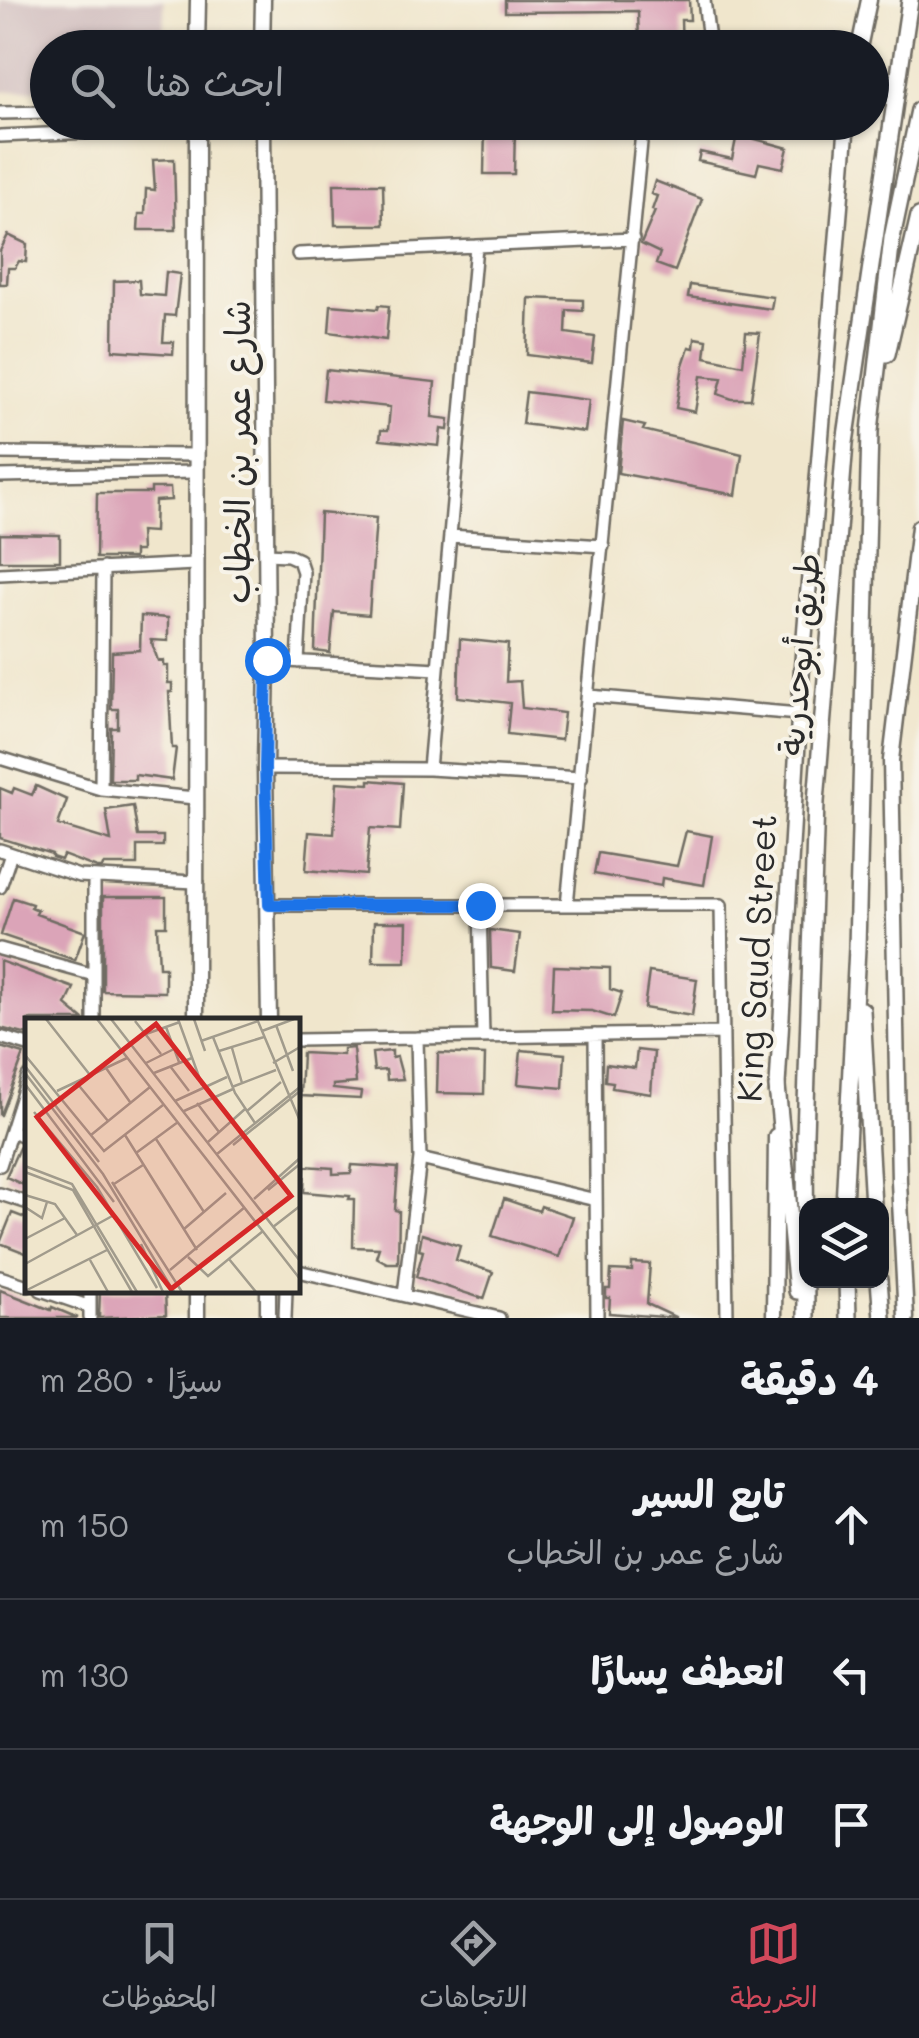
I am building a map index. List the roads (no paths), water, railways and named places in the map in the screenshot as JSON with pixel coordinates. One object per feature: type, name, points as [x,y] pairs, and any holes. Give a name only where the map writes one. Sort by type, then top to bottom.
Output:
[{"type":"highway","name":"طريق أبوحدرية","points":[[803,1318],[805,1117],[816,802],[845,443],[910,0]]},
{"type":"highway","name":"طريق أبوحدرية","points":[[844,1198],[857,948],[870,431],[892,238],[919,110]]},
{"type":"highway","points":[[870,431],[919,216]]},
{"type":"highway","points":[[857,948],[873,1198]]},
{"type":"highway","points":[[777,1086],[803,1318]]},
{"type":"highway","points":[[846,1288],[848,1318]]},
{"type":"highway","points":[[880,1288],[882,1318]]},
{"type":"main road","points":[[197,30],[198,0]]},
{"type":"main road","points":[[262,0],[262,30]]},
{"type":"main road","points":[[862,30],[868,0]]},
{"type":"main road","name":"شارع عمر بن الخطاب","points":[[196,140],[196,1018]]},
{"type":"main road","name":"شارع عمر بن الخطاب","points":[[263,140],[269,1018]]},
{"type":"main road","name":"King Saud Street","points":[[774,1318],[777,1086],[799,714],[846,140]]},
{"type":"main road","points":[[906,1318],[899,1182],[891,760],[919,526]]},
{"type":"street","points":[[704,0],[708,30]]},
{"type":"street","points":[[0,113],[30,112]]},
{"type":"street","points":[[0,136],[30,135]]},
{"type":"street","points":[[567,905],[641,140]]},
{"type":"street","points":[[298,254],[633,239]]},
{"type":"street","points":[[429,769],[476,246]]},
{"type":"street","points":[[0,453],[195,455]]},
{"type":"street","points":[[0,476],[195,472]]},
{"type":"street","points":[[450,536],[603,546]]},
{"type":"street","points":[[266,554],[300,560],[303,572],[298,662]]},
{"type":"street","points":[[0,574],[195,564]]},
{"type":"street","points":[[100,788],[103,568]]},
{"type":"street","points":[[267,660],[438,669]]},
{"type":"street","points":[[588,696],[799,714]]},
{"type":"street","points":[[0,758],[100,788],[195,798]]},
{"type":"street","points":[[265,768],[429,769],[580,778]]},
{"type":"street","points":[[0,887],[6,852],[79,876],[195,882]]},
{"type":"street","points":[[94,877],[94,1018]]},
{"type":"street","points":[[269,905],[721,906],[728,1318]]},
{"type":"street","points":[[480,905],[483,1037]]},
{"type":"street","points":[[0,949],[94,975]]},
{"type":"street","points":[[300,1040],[723,1033]]},
{"type":"street","points":[[595,1035],[597,1318]]},
{"type":"street","points":[[0,1037],[25,1044]]},
{"type":"street","points":[[404,1295],[420,1159],[417,1038]]},
{"type":"street","points":[[0,1165],[25,1087]]},
{"type":"street","points":[[11,1131],[25,1136]]},
{"type":"street","points":[[420,1159],[596,1200]]},
{"type":"street","points":[[0,1194],[25,1202]]},
{"type":"street","points":[[300,1271],[500,1318]]},
{"type":"street","points":[[0,1277],[25,1285]]},
{"type":"street","points":[[48,1293],[90,1312]]}]
